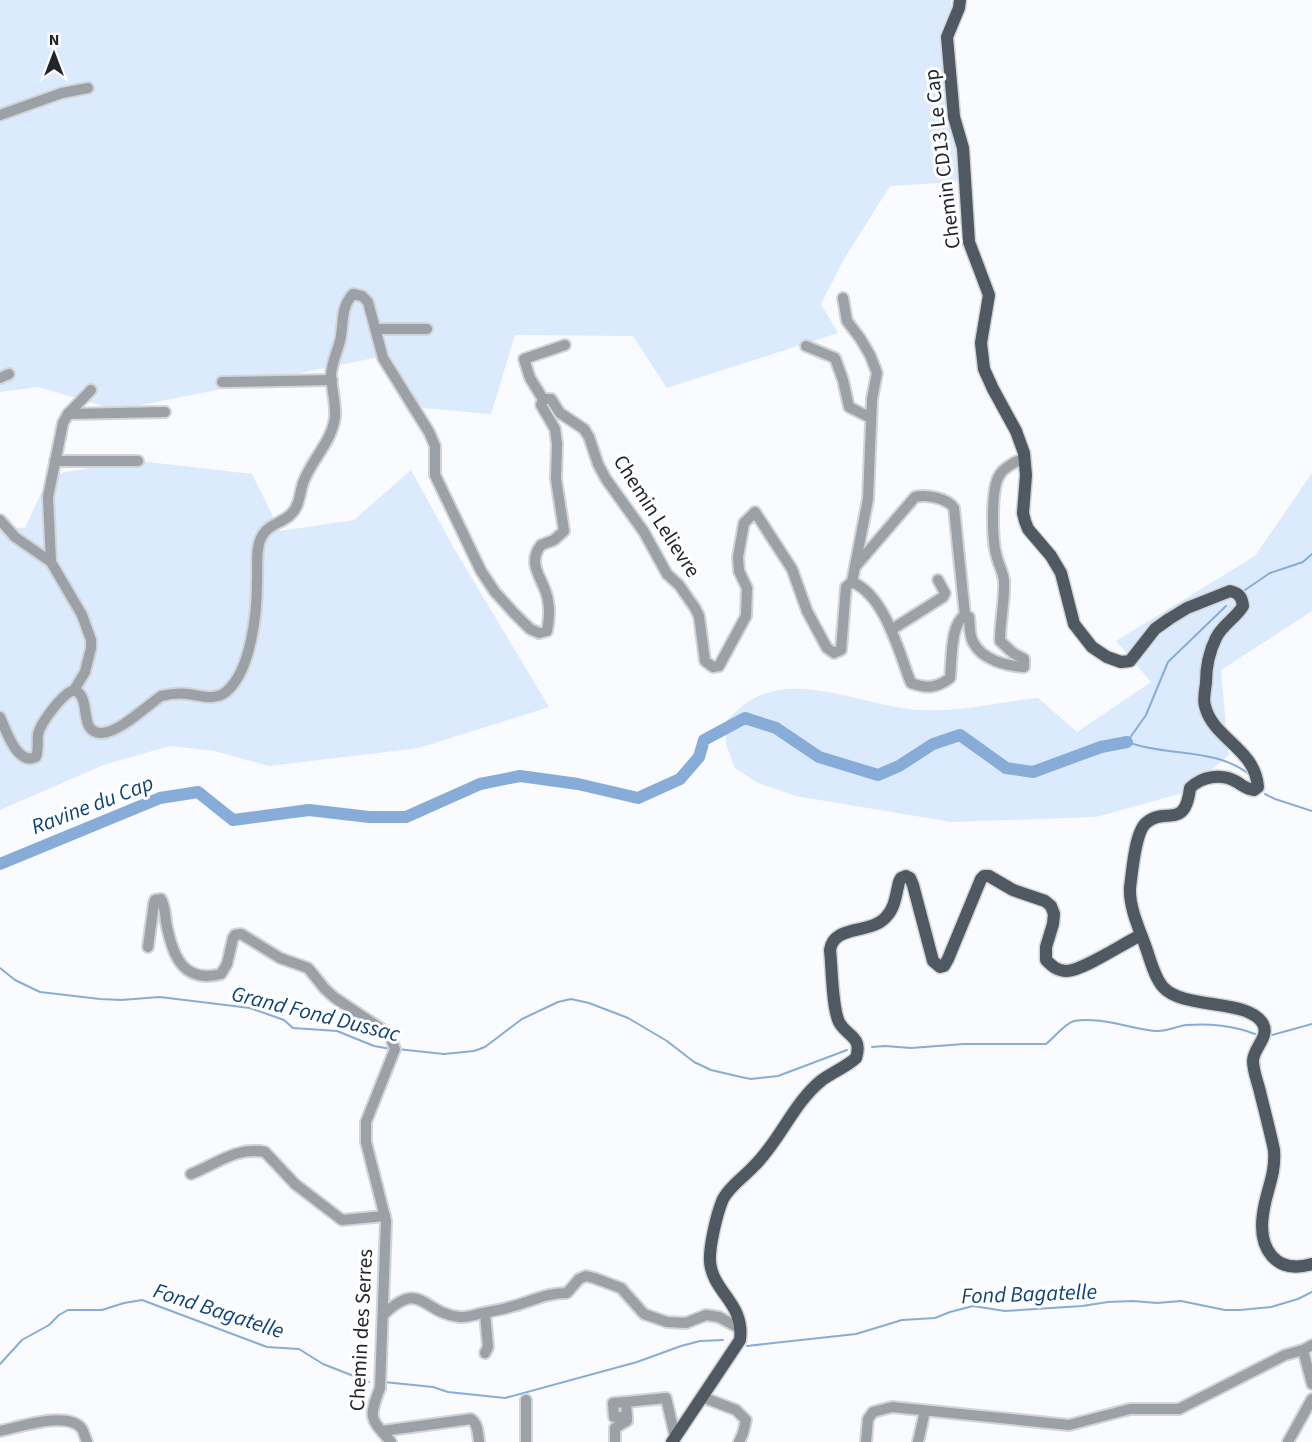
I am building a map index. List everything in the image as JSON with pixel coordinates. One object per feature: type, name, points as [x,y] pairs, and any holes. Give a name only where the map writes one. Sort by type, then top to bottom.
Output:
[{"type":"main road","name":"Chemin CD13 Le Cap","points":[[960,0],[947,37],[954,117],[963,148],[969,242],[989,296],[981,343],[981,357],[993,390],[1016,431],[1025,459],[1023,513],[1028,529],[1051,556],[1061,573],[1074,624],[1092,647],[1107,657],[1121,662],[1130,661],[1155,629],[1187,608],[1230,591],[1237,592],[1242,598],[1243,606],[1221,630],[1210,653],[1204,706],[1212,722],[1246,755],[1257,777],[1258,786],[1254,790],[1245,789],[1229,779],[1207,778],[1190,788],[1188,804],[1181,812],[1173,816],[1151,819],[1144,824],[1139,834],[1130,891],[1141,935],[1161,985],[1168,993],[1175,997],[1243,1010],[1258,1017],[1264,1025],[1265,1034],[1253,1060],[1275,1161],[1274,1175],[1263,1214],[1264,1237],[1270,1253],[1278,1262],[1289,1267],[1312,1264]]},
{"type":"main road","points":[[674,1439],[740,1340],[741,1329],[735,1307],[712,1272],[710,1260],[719,1210],[724,1198],[731,1188],[768,1152],[810,1092],[821,1081],[856,1058],[858,1042],[840,1023],[836,1011],[830,950],[831,942],[836,936],[867,929],[880,922],[892,909],[899,882],[906,876],[910,878],[913,885],[936,966],[944,966],[948,959],[984,876],[989,876],[1014,890],[1045,901],[1051,906],[1054,914],[1046,947],[1046,960],[1054,969],[1067,971],[1079,967],[1141,935]]},
{"type":"street","points":[[0,114],[62,93],[88,88]]},
{"type":"street","points":[[74,690],[80,692],[84,698],[86,717],[91,730],[94,733],[106,734],[161,696],[186,694],[209,698],[221,696],[237,679],[252,633],[260,540],[274,523],[289,516],[299,504],[303,483],[330,436],[335,417],[333,360],[340,342],[343,312],[347,300],[353,294],[362,296],[368,302],[383,358],[429,432],[435,446],[435,475],[481,571],[495,592],[530,629],[539,633],[547,630],[548,598],[535,572],[535,556],[541,546],[554,540],[564,531],[556,479],[557,444],[555,429],[541,405],[543,399],[530,378],[524,359],[565,345]]},
{"type":"street","points":[[843,298],[847,321],[870,355],[877,373],[871,418],[868,499],[852,582],[867,591],[898,644],[911,683],[923,688],[933,688],[950,678],[955,631],[961,617],[965,615]]},
{"type":"street","points":[[376,329],[427,329]]},
{"type":"street","points":[[806,346],[835,358],[849,407],[871,418]]},
{"type":"street","points":[[222,382],[332,380]]},
{"type":"street","points":[[51,562],[48,497],[63,423],[68,414],[91,390]]},
{"type":"street","name":"Chemin Lelievre","points":[[543,399],[551,399],[560,413],[584,429],[606,479],[644,532],[667,574],[679,585],[699,616],[705,661],[713,667],[719,666],[746,616],[747,588],[739,571],[738,557],[744,523],[755,512],[792,569],[807,611],[827,648],[834,653],[841,650],[846,587],[852,582]]},
{"type":"street","points":[[68,414],[165,412]]},
{"type":"street","points":[[855,567],[915,497],[945,501],[954,508],[965,615],[969,617],[971,640],[990,659],[1016,667],[1024,667],[1024,659],[1012,653],[1000,641],[1004,577],[996,553],[993,509],[999,476],[1011,465],[1025,459]]},
{"type":"street","points":[[55,460],[138,461]]},
{"type":"street","points":[[0,520],[15,537],[51,562],[82,615],[91,640],[91,648],[85,672],[74,690],[65,695],[42,723],[38,734],[36,757],[30,760],[25,759],[18,753],[0,717]]},
{"type":"street","points":[[891,630],[943,597],[945,593],[938,580]]},
{"type":"street","name":"Chemin des Serres","points":[[148,947],[154,903],[155,900],[161,899],[178,962],[185,970],[196,976],[221,974],[227,964],[233,938],[241,934],[279,958],[308,968],[335,998],[389,1034],[395,1049],[366,1122],[366,1142],[385,1216],[380,1388],[371,1412],[372,1419],[391,1442]]},
{"type":"street","name":"Chemin des Serres","points":[[191,1174],[245,1151],[265,1152],[295,1184],[342,1220],[385,1216]]},
{"type":"street","points":[[383,1315],[397,1302],[410,1298],[424,1301],[441,1312],[462,1317],[511,1307],[552,1293],[567,1293],[579,1279],[586,1276],[621,1288],[644,1314],[667,1322],[686,1323],[706,1315],[719,1317],[741,1329]]},
{"type":"street","points":[[485,1312],[488,1347],[485,1353]]},
{"type":"street","points":[[866,1442],[868,1419],[873,1412],[892,1407],[1069,1425],[1130,1409],[1179,1409],[1285,1355],[1307,1348],[1312,1384]]},
{"type":"street","points":[[702,1397],[736,1410],[746,1420],[744,1433],[739,1442]]},
{"type":"street","points":[[615,1442],[615,1428],[627,1421],[626,1402],[666,1398],[674,1439]]},
{"type":"street","points":[[1288,1442],[1312,1399]]},
{"type":"street","points":[[526,1400],[526,1442]]},
{"type":"street","points":[[918,1442],[925,1410]]},
{"type":"street","points":[[0,1431],[60,1419],[73,1422],[81,1428],[87,1442]]},
{"type":"street","points":[[382,1431],[471,1419],[477,1428],[479,1442]]},
{"type":"shaded area","points":[[0,0],[951,0],[958,182],[890,186],[844,259],[821,304],[838,333],[667,388],[633,336],[515,335],[491,414],[423,408],[384,356],[117,410],[38,387],[0,392]]},
{"type":"shaded area","points":[[139,461],[252,474],[280,531],[354,520],[411,470],[455,550],[549,707],[419,748],[269,766],[215,751],[170,746],[103,765],[0,810],[0,527],[25,528],[48,478],[65,472]]},
{"type":"shaded area","points":[[1312,473],[1312,611],[1221,670],[1230,754],[1183,793],[1096,817],[952,822],[796,796],[758,783],[735,768],[726,744],[726,721],[751,700],[771,692],[792,689],[836,693],[881,704],[923,710],[966,708],[1038,698],[1077,732],[1151,682],[1116,641],[1255,556]]},
{"type":"waterway","name":"Ravine du Cap","points":[[1245,590],[1270,573],[1303,562],[1312,554]]},
{"type":"waterway","name":"Ravine du Cap","points":[[1226,606],[1168,662],[1146,715],[1127,742],[1142,747],[1222,760],[1250,775]]},
{"type":"waterway","name":"Ravine du Cap","points":[[0,864],[160,798],[198,792],[233,820],[309,810],[369,817],[406,817],[480,784],[520,776],[578,784],[638,798],[680,779],[699,757],[704,740],[745,718],[776,728],[819,757],[878,775],[899,766],[933,744],[960,735],[1006,768],[1033,772],[1101,747],[1127,742]]},
{"type":"waterway","points":[[1265,794],[1312,811]]},
{"type":"waterway","name":"Grand Fond Dussac","points":[[0,968],[15,980],[40,992],[121,1000],[160,997],[250,1008],[284,1020],[293,1028],[337,1031],[374,1046],[391,1049]]},
{"type":"waterway","name":"Grand Fond Dussac","points":[[397,1049],[444,1054],[474,1051],[485,1047],[522,1019],[558,1002],[571,999],[589,1003],[628,1018],[667,1041],[694,1062],[711,1070],[751,1079],[778,1076],[847,1050]]},
{"type":"waterway","name":"Grand Fond Dussac","points":[[872,1047],[1046,1044],[1070,1023],[1083,1020],[1104,1021],[1156,1031],[1195,1024],[1213,1025],[1255,1034]]},
{"type":"waterway","name":"Grand Fond Dussac","points":[[1272,1035],[1312,1024]]},
{"type":"waterway","name":"Fond Bagatelle","points":[[747,1346],[856,1334],[902,1320],[935,1318],[973,1306],[1005,1311],[1108,1302],[1181,1301],[1225,1310],[1240,1310],[1271,1307],[1312,1292]]},
{"type":"waterway","name":"Fond Bagatelle","points":[[0,1364],[22,1340],[49,1325],[68,1310],[102,1310],[142,1300],[267,1347],[299,1349],[323,1364],[369,1382]]},
{"type":"waterway","name":"Fond Bagatelle","points":[[384,1382],[505,1398],[637,1362],[681,1346],[700,1341],[723,1340]]}]
